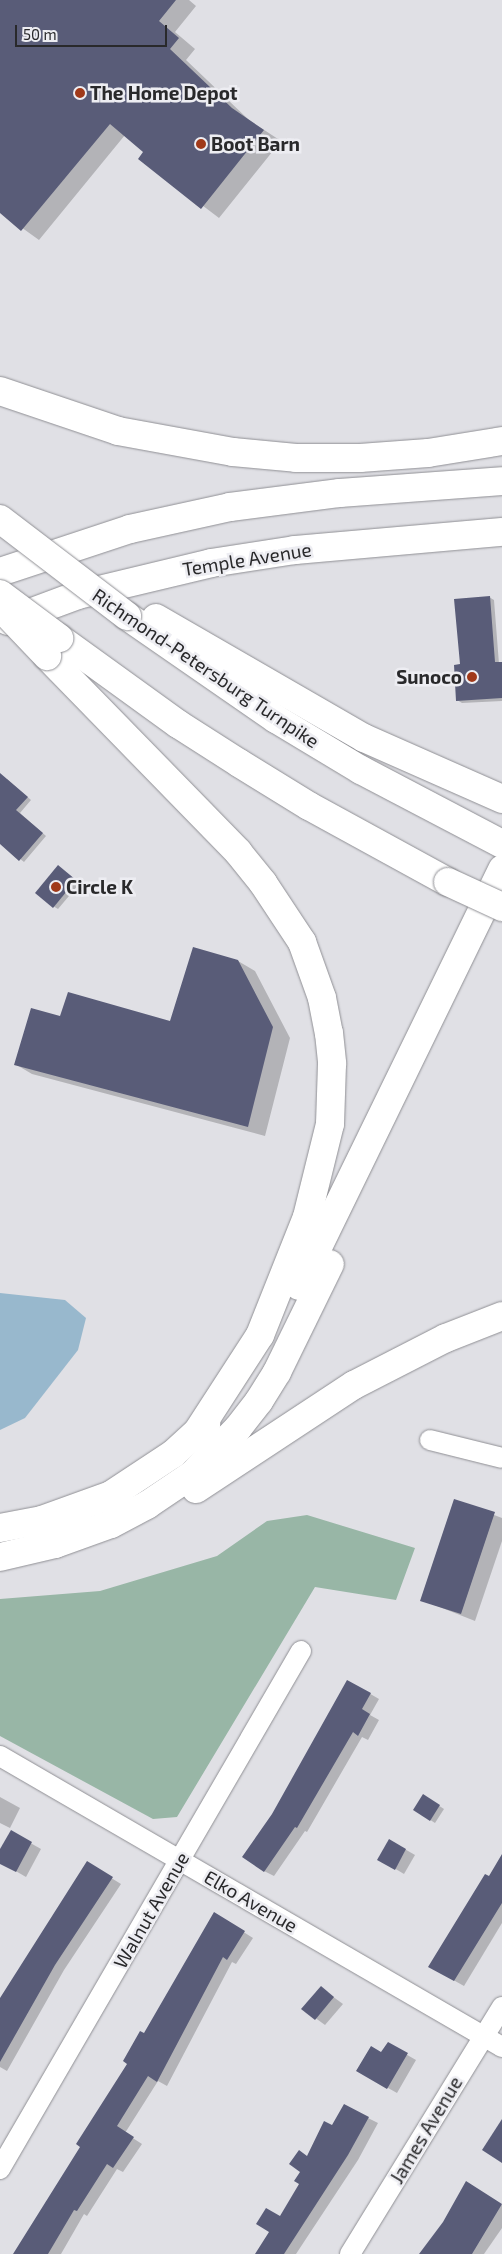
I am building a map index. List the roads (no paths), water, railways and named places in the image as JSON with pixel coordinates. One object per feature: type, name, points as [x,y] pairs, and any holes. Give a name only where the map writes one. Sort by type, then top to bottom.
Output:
[{"type":"main road","points":[[0,391],[118,431],[233,452],[296,458],[360,458],[428,453],[502,441]]},
{"type":"main road","points":[[0,572],[130,528],[230,507],[340,493],[502,481]]},
{"type":"main road","name":"Richmond-Petersburg Turnpike","points":[[0,519],[36,548],[135,613],[276,720],[361,770],[502,844]]},
{"type":"main road","name":"Temple Avenue","points":[[0,625],[78,595],[211,563],[295,550],[502,532]]},
{"type":"main road","points":[[0,594],[53,647],[238,852],[263,883],[302,942],[319,990],[329,1033],[332,1064],[330,1124],[320,1175],[304,1225],[260,1335],[240,1370],[194,1437]]},
{"type":"main road","points":[[0,607],[53,647],[309,806],[448,882],[502,909],[278,1372],[249,1415],[193,1474],[147,1506],[81,1537],[0,1557]]},
{"type":"main road","points":[[135,613],[327,718],[496,796]]},
{"type":"main road","points":[[0,1528],[42,1520],[111,1495],[144,1476],[194,1437],[244,1385],[259,1364],[502,869]]},
{"type":"main road","points":[[0,1564],[33,1564],[118,1536],[172,1505],[354,1385],[446,1338],[502,1316]]},
{"type":"street","points":[[430,1440],[502,1458]]},
{"type":"street","name":"Walnut Avenue","points":[[0,2169],[301,1651]]},
{"type":"street","name":"Elko Avenue","points":[[0,1756],[502,2047]]},
{"type":"street","name":"James Avenue","points":[[350,2254],[502,2006]]},
{"type":"water","points":[[0,1293],[65,1300],[86,1318],[78,1350],[25,1418],[0,1430]]},
{"type":"place","name":"The Home Depot","points":[[80,93]]},
{"type":"place","name":"Boot Barn","points":[[201,144]]},
{"type":"place","name":"Sunoco","points":[[472,677]]},
{"type":"place","name":"Circle K","points":[[56,887]]}]
